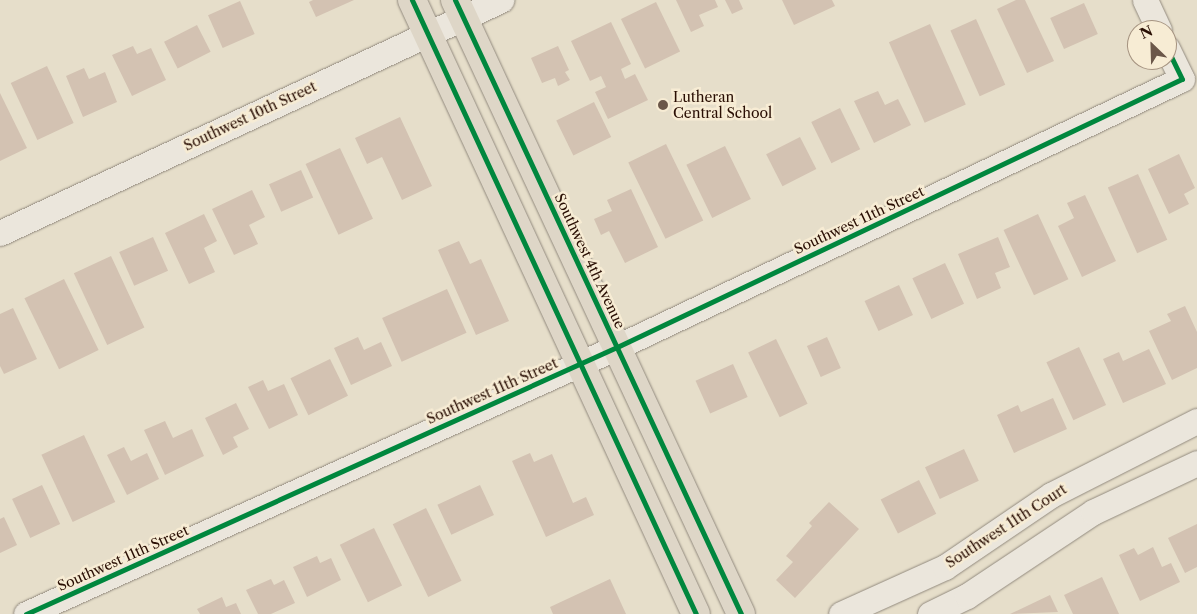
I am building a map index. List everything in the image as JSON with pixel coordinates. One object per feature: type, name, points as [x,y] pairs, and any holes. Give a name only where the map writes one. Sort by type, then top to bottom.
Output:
[{"type":"main road","points":[[412,0],[578,364],[696,614]]},
{"type":"main road","name":"Southwest 4th Avenue","points":[[459,9],[741,614]]},
{"type":"street","name":"Southwest 10th Street","points":[[0,233],[427,33],[459,9],[500,0]]},
{"type":"street","points":[[1145,0],[1154,20]]},
{"type":"street","name":"Southwest 11th Street","points":[[26,614],[617,347],[1182,79],[1177,69]]},
{"type":"street","name":"Southwest 11th Court","points":[[840,614],[945,567],[1051,495],[1197,421]]},
{"type":"street","points":[[930,614],[966,596],[1086,516],[1197,462]]},
{"type":"building","points":[[313,0],[354,0],[316,17],[309,2]]},
{"type":"building","points":[[676,0],[715,0],[718,7],[699,15],[704,26],[691,32]]},
{"type":"building","points":[[725,0],[739,0],[743,9],[732,14]]},
{"type":"building","points":[[782,0],[832,0],[835,6],[794,25]]},
{"type":"building","points":[[1016,0],[1025,0],[1054,61],[1027,73],[997,9]]},
{"type":"building","points":[[240,1],[255,34],[223,48],[208,15]]},
{"type":"building","points":[[656,2],[680,51],[645,69],[621,19]]},
{"type":"building","points":[[1084,3],[1098,34],[1064,49],[1050,18]]},
{"type":"building","points":[[976,19],[1005,85],[980,96],[950,30]]},
{"type":"building","points":[[611,22],[631,64],[621,69],[625,79],[635,74],[648,100],[608,119],[595,92],[606,87],[601,76],[590,81],[571,41]]},
{"type":"building","points":[[930,24],[966,104],[925,123],[889,42]]},
{"type":"building","points":[[197,25],[211,52],[178,69],[164,42]]},
{"type":"building","points":[[133,46],[137,54],[151,48],[166,80],[132,96],[112,55]]},
{"type":"building","points":[[558,46],[569,70],[565,72],[570,80],[558,86],[555,78],[542,83],[531,58]]},
{"type":"building","points":[[47,66],[74,123],[37,140],[11,83]]},
{"type":"building","points":[[84,68],[89,79],[105,72],[117,102],[83,117],[66,76]]},
{"type":"building","points":[[878,91],[885,105],[898,99],[911,125],[874,143],[854,101]]},
{"type":"building","points":[[0,93],[27,148],[0,161]]},
{"type":"building","points":[[594,102],[611,137],[573,155],[556,120]]},
{"type":"building","points":[[840,108],[860,149],[831,163],[811,122]]},
{"type":"building","points":[[400,117],[432,186],[402,200],[382,157],[367,164],[355,138]]},
{"type":"building","points":[[800,137],[816,169],[782,186],[766,154]]},
{"type":"building","points":[[666,144],[703,220],[666,239],[628,162]]},
{"type":"building","points":[[725,146],[751,199],[712,218],[686,165]]},
{"type":"building","points":[[340,148],[373,219],[339,235],[306,164]]},
{"type":"building","points":[[1179,154],[1195,188],[1184,194],[1189,204],[1169,214],[1148,169]]},
{"type":"building","points":[[301,170],[313,197],[281,212],[269,184]]},
{"type":"building","points":[[1138,174],[1167,240],[1137,253],[1108,187]]},
{"type":"building","points":[[631,189],[658,247],[625,263],[609,231],[601,235],[594,219],[612,211],[607,200]]},
{"type":"building","points":[[252,190],[265,217],[249,225],[258,244],[234,255],[212,209]]},
{"type":"building","points":[[1085,195],[1116,261],[1082,277],[1058,226],[1074,218],[1067,203]]},
{"type":"building","points":[[204,214],[217,241],[204,248],[215,272],[189,284],[165,233]]},
{"type":"building","points":[[1038,214],[1068,279],[1034,295],[1004,230]]},
{"type":"building","points":[[153,237],[168,271],[134,286],[119,252]]},
{"type":"building","points":[[998,237],[1010,267],[995,273],[1001,288],[977,299],[958,254]]},
{"type":"building","points":[[459,241],[470,264],[481,259],[509,321],[476,335],[438,250]]},
{"type":"building","points":[[111,256],[144,328],[107,345],[74,273]]},
{"type":"building","points":[[945,263],[964,304],[931,319],[912,278]]},
{"type":"building","points":[[64,279],[99,350],[59,369],[24,298]]},
{"type":"building","points":[[899,285],[913,315],[879,331],[865,301]]},
{"type":"building","points":[[447,289],[467,333],[402,362],[382,318]]},
{"type":"building","points":[[1185,306],[1197,332],[1197,368],[1172,380],[1149,331],[1171,321],[1167,314]]},
{"type":"building","points":[[13,308],[37,359],[4,374],[0,366],[0,314]]},
{"type":"building","points":[[358,337],[364,350],[381,342],[392,366],[351,385],[334,348]]},
{"type":"building","points":[[827,337],[841,368],[821,377],[807,346]]},
{"type":"building","points":[[776,339],[808,404],[780,417],[748,353]]},
{"type":"building","points":[[1079,347],[1106,405],[1073,420],[1046,362]]},
{"type":"building","points":[[1149,349],[1166,384],[1123,403],[1103,359],[1119,352],[1123,361]]},
{"type":"building","points":[[330,359],[348,396],[308,415],[290,378]]},
{"type":"building","points":[[733,364],[748,397],[710,414],[696,381]]},
{"type":"building","points":[[263,380],[268,391],[284,384],[298,415],[269,429],[248,387]]},
{"type":"building","points":[[1053,398],[1067,429],[1014,453],[997,415],[1018,405],[1021,412]]},
{"type":"building","points":[[236,403],[249,429],[233,437],[238,447],[223,455],[205,418]]},
{"type":"building","points":[[165,421],[173,438],[192,429],[204,456],[165,475],[144,430]]},
{"type":"building","points":[[84,435],[115,502],[73,522],[41,455]]},
{"type":"building","points":[[124,447],[131,461],[147,453],[159,479],[127,495],[107,455]]},
{"type":"building","points":[[964,449],[979,481],[940,499],[925,467]]},
{"type":"building","points":[[530,453],[534,462],[552,454],[573,503],[586,497],[594,515],[546,537],[512,461]]},
{"type":"building","points":[[919,480],[936,514],[898,533],[881,500]]},
{"type":"building","points":[[42,485],[60,524],[30,538],[12,499]]},
{"type":"building","points":[[480,485],[494,515],[451,535],[437,505]]},
{"type":"building","points":[[829,502],[859,529],[795,598],[776,580],[793,562],[786,556],[812,526],[809,523]]},
{"type":"building","points":[[426,508],[462,581],[428,597],[393,524]]},
{"type":"building","points":[[4,517],[17,545],[0,553],[0,519]]},
{"type":"building","points":[[1197,524],[1197,567],[1185,573],[1168,538]]},
{"type":"building","points":[[374,528],[402,586],[368,602],[340,545]]},
{"type":"building","points":[[1153,547],[1162,567],[1171,563],[1180,582],[1140,601],[1119,555],[1134,548],[1138,555]]},
{"type":"building","points":[[317,556],[320,563],[331,558],[341,580],[307,597],[293,567]]},
{"type":"building","points":[[1102,577],[1119,614],[1073,614],[1064,595]]},
{"type":"building","points":[[271,579],[274,585],[284,580],[295,603],[271,614],[258,614],[246,590]]},
{"type":"building","points":[[610,579],[626,614],[553,614],[550,607]]},
{"type":"building","points":[[1050,595],[1058,612],[1010,614]]},
{"type":"building","points":[[222,597],[226,607],[236,603],[241,614],[200,614],[197,609]]},
{"type":"cycle path","points":[[412,0],[696,614]]},
{"type":"cycle path","points":[[455,0],[741,614]]},
{"type":"cycle path","points":[[26,614],[617,347],[1182,79],[1177,69]]},
{"type":"place","name":"Lutheran Central School","points":[[663,105]]}]
